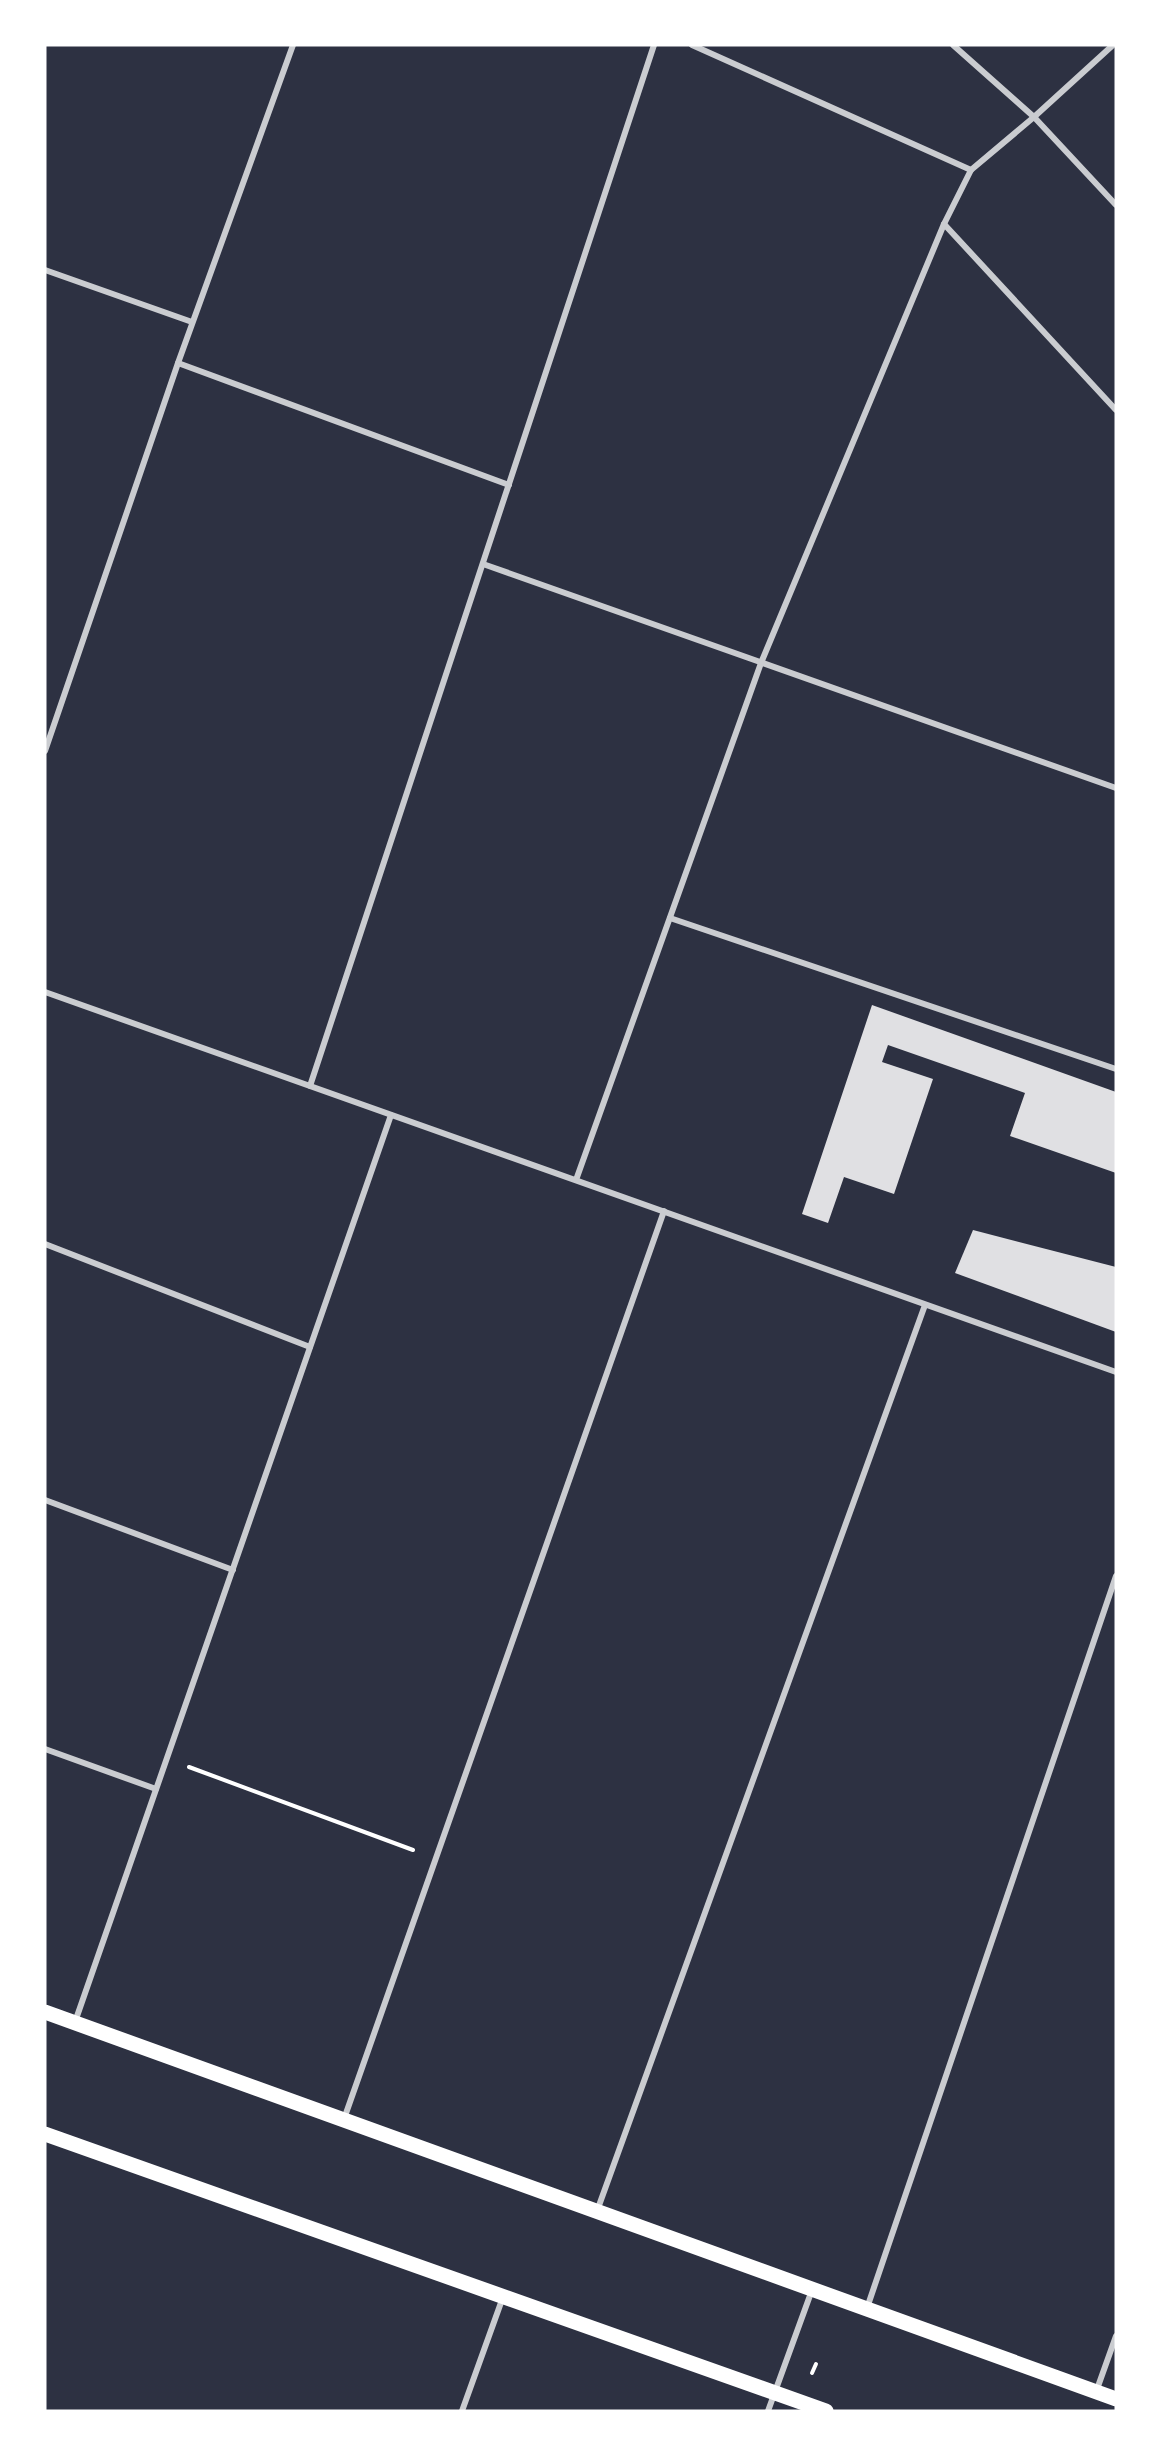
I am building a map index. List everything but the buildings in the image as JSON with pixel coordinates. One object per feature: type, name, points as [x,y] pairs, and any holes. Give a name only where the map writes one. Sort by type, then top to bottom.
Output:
[{"type":"main road","points":[[45,2012],[1116,2399]]},
{"type":"main road","points":[[45,2134],[826,2411]]},
{"type":"street","points":[[45,751],[192,322],[293,45]]},
{"type":"street","points":[[309,1086],[654,45]]},
{"type":"street","points":[[692,45],[971,170]]},
{"type":"street","points":[[952,45],[1034,117],[1116,205]]},
{"type":"street","points":[[576,1180],[761,663],[944,224],[971,170],[1034,117],[1113,45]]},
{"type":"street","points":[[944,224],[1116,410]]},
{"type":"street","points":[[45,270],[192,322]]},
{"type":"street","points":[[178,363],[509,485]]},
{"type":"street","points":[[483,564],[1116,788]]},
{"type":"street","points":[[670,918],[1116,1069]]},
{"type":"street","points":[[45,992],[1116,1372]]},
{"type":"street","points":[[75,2023],[392,1115]]},
{"type":"street","points":[[344,2120],[664,1211]]},
{"type":"street","points":[[45,1244],[310,1347]]},
{"type":"street","points":[[597,2211],[925,1305]]},
{"type":"street","points":[[45,1500],[233,1569]]},
{"type":"street","points":[[866,2310],[1116,1576]]},
{"type":"street","points":[[45,1749],[156,1788]]},
{"type":"street","points":[[768,2411],[812,2290]]},
{"type":"street","points":[[462,2411],[502,2297]]},
{"type":"street","points":[[1096,2392],[1116,2336]]},
{"type":"path","points":[[167,1759],[436,1858]]}]
